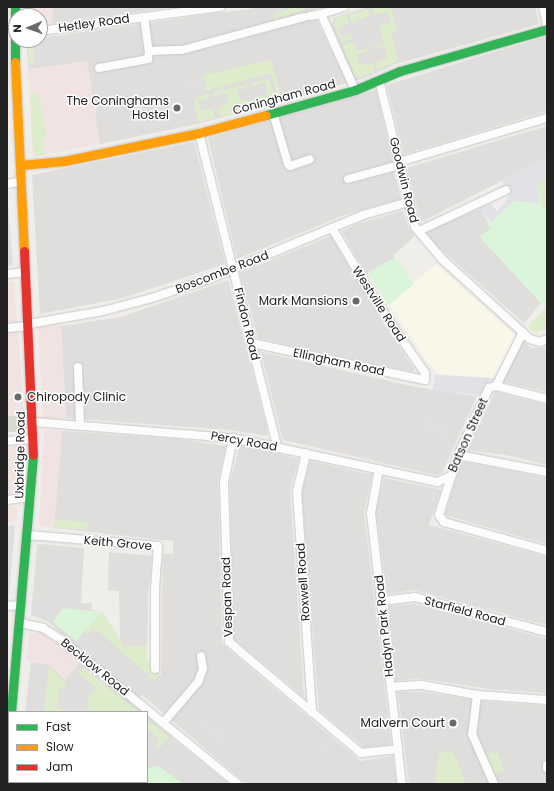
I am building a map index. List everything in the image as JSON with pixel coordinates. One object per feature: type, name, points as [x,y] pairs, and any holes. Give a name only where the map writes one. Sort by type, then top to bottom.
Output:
[{"type":"main road","name":"Coningham Road","points":[[22,165],[64,161],[199,132],[273,113],[355,90],[400,71],[547,29]]},
{"type":"main road","name":"Uxbridge Road","points":[[11,711],[32,497],[34,439],[16,48]]},
{"type":"main road","points":[[7,92],[17,92]]},
{"type":"main road","points":[[7,749],[8,738]]},
{"type":"street","name":"Hetley Road","points":[[48,30],[220,7]]},
{"type":"street","points":[[149,51],[182,50],[344,7]]},
{"type":"street","points":[[543,7],[547,24]]},
{"type":"street","points":[[321,14],[355,90]]},
{"type":"street","points":[[98,68],[148,59],[149,51],[144,17]]},
{"type":"street","name":"Goodwin Road","points":[[379,80],[409,202],[419,231],[442,259],[523,332],[535,342],[547,340]]},
{"type":"street","points":[[273,113],[288,164],[290,166],[310,159]]},
{"type":"street","points":[[348,179],[547,118]]},
{"type":"street","name":"Findon Road","points":[[199,132],[277,446]]},
{"type":"street","points":[[7,184],[22,181]]},
{"type":"street","points":[[419,231],[506,190]]},
{"type":"street","name":"Boscombe Road","points":[[7,328],[119,308],[233,269],[363,215],[409,202]]},
{"type":"street","name":"Westville Road","points":[[332,228],[375,300],[425,373],[425,380]]},
{"type":"street","points":[[7,274],[26,272]]},
{"type":"street","name":"Batson Street","points":[[523,332],[496,386],[487,390],[449,477],[440,512],[442,521],[547,551]]},
{"type":"street","name":"Ellingham Road","points":[[252,343],[425,380]]},
{"type":"street","points":[[78,367],[80,425]]},
{"type":"street","points":[[496,386],[547,399]]},
{"type":"street","name":"Percy Road","points":[[34,422],[233,438],[277,446],[438,482],[449,477]]},
{"type":"street","name":"Vespan Road","points":[[233,438],[224,482],[229,642],[361,753],[398,749]]},
{"type":"street","points":[[7,441],[34,439]]},
{"type":"street","name":"Roxwell Road","points":[[306,453],[297,491],[312,712]]},
{"type":"street","points":[[458,455],[510,463],[547,472]]},
{"type":"street","name":"Hadyn Park Road","points":[[379,469],[371,513],[402,784]]},
{"type":"street","points":[[7,500],[32,497]]},
{"type":"street","name":"Keith Grove","points":[[28,535],[158,546],[155,589],[155,669]]},
{"type":"street","name":"Starfield Road","points":[[382,601],[415,597],[547,632]]},
{"type":"street","points":[[7,606],[21,605]]},
{"type":"street","name":"Becklow Road","points":[[20,623],[39,627],[54,634],[238,784]]},
{"type":"street","points":[[163,723],[198,682],[203,669],[202,656]]},
{"type":"street","points":[[391,687],[422,685],[477,695],[547,700]]},
{"type":"street","points":[[477,695],[472,734],[494,784]]},
{"type":"shaded area","points":[[53,7],[174,7],[52,23]]},
{"type":"shaded area","points":[[53,7],[52,23],[48,23],[48,8],[27,8]]},
{"type":"shaded area","points":[[263,7],[322,7],[312,10],[347,83],[202,123],[100,144],[95,118],[97,105],[94,104],[86,61],[28,70],[27,48],[48,48],[48,37]]},
{"type":"shaded area","points":[[368,7],[535,7],[539,24],[396,64],[360,80],[355,80],[331,24],[335,17]]},
{"type":"shaded area","points":[[380,31],[383,43],[356,49],[353,38]]},
{"type":"shaded area","points":[[547,36],[547,111],[404,154],[387,85]]},
{"type":"shaded area","points":[[87,61],[94,104],[97,105],[95,118],[100,144],[33,157],[28,70]]},
{"type":"shaded area","points":[[203,75],[206,91],[184,95],[181,79]]},
{"type":"shaded area","points":[[376,90],[401,199],[344,215],[237,259],[208,138]]},
{"type":"shaded area","points":[[547,126],[547,158],[421,222],[407,168]]},
{"type":"shaded area","points":[[194,142],[225,264],[123,298],[40,314],[32,175]]},
{"type":"shaded area","points":[[547,158],[547,177],[541,181],[538,189],[539,203],[514,201],[491,222],[479,207],[490,204],[497,211],[505,203],[508,194],[502,181]]},
{"type":"shaded area","points":[[92,165],[92,171],[72,175],[71,170]]},
{"type":"shaded area","points":[[357,167],[362,186],[350,189],[346,177],[348,169]]},
{"type":"shaded area","points":[[7,192],[13,265],[7,266]]},
{"type":"shaded area","points":[[481,209],[491,228],[480,237],[541,303],[524,323],[426,236],[428,229]]},
{"type":"shaded area","points":[[403,211],[409,229],[415,236],[393,256],[395,258],[366,274],[342,231],[360,223]]},
{"type":"shaded area","points":[[331,236],[384,325],[414,368],[414,372],[258,338],[240,273]]},
{"type":"shaded area","points":[[395,258],[413,283],[436,264],[516,336],[493,378],[439,374],[426,360],[368,273]]},
{"type":"shaded area","points":[[228,280],[267,428],[267,436],[230,430],[66,418],[61,326],[121,317]]},
{"type":"shaded area","points":[[7,282],[14,282],[17,322],[7,323]]},
{"type":"shaded area","points":[[61,326],[66,418],[43,419],[38,327]]},
{"type":"shaded area","points":[[7,332],[18,332],[24,415],[7,417]]},
{"type":"shaded area","points":[[522,340],[531,348],[547,348],[547,392],[501,381]]},
{"type":"shaded area","points":[[521,342],[526,346],[523,358],[520,364],[511,363]]},
{"type":"shaded area","points":[[261,352],[416,387],[477,396],[442,473],[436,475],[283,440]]},
{"type":"shaded area","points":[[435,375],[497,379],[486,385],[479,397],[472,394],[433,390]]},
{"type":"shaded area","points":[[495,392],[547,405],[547,465],[511,456],[467,450]]},
{"type":"shaded area","points":[[424,412],[455,426],[447,445],[415,431]]},
{"type":"shaded area","points":[[7,416],[20,416],[20,432],[7,432]]},
{"type":"shaded area","points":[[47,430],[62,431],[54,528],[39,525],[44,432]]},
{"type":"shaded area","points":[[62,431],[177,439],[226,446],[218,480],[222,644],[360,761],[393,756],[396,784],[247,784],[142,695],[134,704],[142,711],[25,711],[31,662],[50,665],[65,680],[86,654],[47,621],[31,615],[37,545],[40,544],[84,548],[81,603],[92,603],[92,610],[102,611],[120,640],[119,591],[108,590],[109,552],[152,556],[148,594],[147,660],[153,665],[150,669],[161,675],[163,554],[173,554],[173,541],[54,528]]},
{"type":"shaded area","points":[[240,445],[298,459],[290,491],[304,697],[234,639],[230,483]]},
{"type":"shaded area","points":[[18,446],[21,449],[18,493],[7,494],[7,447]]},
{"type":"shaded area","points":[[310,461],[372,475],[364,512],[391,744],[365,748],[319,710],[302,492]]},
{"type":"shaded area","points":[[461,461],[547,478],[547,544],[445,515]]},
{"type":"shaded area","points":[[384,478],[441,490],[429,525],[547,557],[547,625],[414,590],[387,594],[376,510]]},
{"type":"shaded area","points":[[7,506],[17,508],[17,521],[7,523]]},
{"type":"shaded area","points":[[15,525],[9,595],[7,595],[7,526]]},
{"type":"shaded area","points":[[416,604],[547,639],[547,693],[490,689],[418,678],[396,681],[388,606]]},
{"type":"shaded area","points":[[42,632],[82,658],[65,680],[50,665],[31,662],[27,659],[29,634]]},
{"type":"shaded area","points":[[59,688],[66,688],[66,709],[59,709]]},
{"type":"shaded area","points":[[398,692],[423,692],[487,702],[547,706],[547,784],[409,784]]},
{"type":"shaded area","points":[[204,710],[234,736],[221,751],[191,725]]},
{"type":"shaded area","points":[[148,717],[180,745],[229,784],[126,784],[148,783]]},
{"type":"shaded area","points":[[324,736],[336,747],[319,764],[308,754]]},
{"type":"shaded area","points":[[44,783],[104,783],[104,784]]},
{"type":"green space","points":[[288,7],[304,7],[307,9],[274,20],[273,14],[288,10]]},
{"type":"green space","points":[[372,7],[391,7],[397,31],[391,33],[398,61],[377,70],[375,63],[387,58],[384,46],[373,49],[372,47],[384,44],[379,26],[391,23],[387,12],[374,14]]},
{"type":"green space","points":[[368,9],[370,15],[352,23],[349,14]]},
{"type":"green space","points":[[346,15],[349,24],[338,28],[341,37],[349,35],[350,32],[352,39],[341,42],[334,23],[336,18]]},
{"type":"green space","points":[[354,42],[357,51],[367,48],[368,51],[357,54],[360,65],[372,63],[375,72],[362,77],[355,75],[342,45]]},
{"type":"green space","points":[[29,48],[33,48],[34,63],[28,63]]},
{"type":"green space","points":[[271,60],[282,99],[279,100],[271,73],[206,91],[203,75]]},
{"type":"green space","points":[[265,79],[269,80],[276,102],[259,107],[256,98],[268,93],[265,83],[253,86],[252,83]]},
{"type":"green space","points":[[248,84],[249,87],[237,91],[240,101],[253,99],[255,108],[220,117],[218,108],[229,103],[226,93],[214,96],[213,92]]},
{"type":"green space","points":[[38,93],[47,137],[42,141],[45,155],[38,156],[33,153],[30,95]]},
{"type":"green space","points":[[209,94],[210,97],[198,101],[201,111],[213,109],[215,118],[199,122],[194,105],[197,97]]},
{"type":"green space","points":[[547,177],[547,208],[541,209],[538,189],[541,181]]},
{"type":"green space","points":[[514,201],[539,203],[541,209],[547,208],[547,307],[540,302],[480,237],[491,228],[488,224]]},
{"type":"green space","points":[[395,258],[414,284],[388,306],[368,273]]},
{"type":"green space","points":[[547,307],[547,329],[537,332],[531,330],[528,326]]},
{"type":"green space","points":[[55,520],[88,522],[88,530],[55,528]]},
{"type":"green space","points":[[63,608],[102,611],[76,641],[53,622]]},
{"type":"green space","points":[[102,611],[124,647],[147,646],[147,660],[153,665],[150,669],[159,675],[154,680],[148,675],[149,673],[145,672],[99,632],[92,629],[88,634],[85,631]]},
{"type":"green space","points":[[49,666],[65,684],[66,688],[59,688],[57,708],[64,709],[63,711],[44,711]]},
{"type":"green space","points":[[84,668],[137,711],[88,711],[88,697],[96,688],[79,673]]},
{"type":"green space","points":[[148,721],[169,737],[158,750],[155,747],[160,740],[148,729]]},
{"type":"green space","points":[[449,750],[454,754],[466,784],[435,784],[439,754]]},
{"type":"green space","points":[[484,752],[498,753],[504,771],[493,775]]},
{"type":"green space","points":[[158,766],[182,783],[147,784],[148,769]]},
{"type":"traffic: fast","points":[[15,7],[15,62]]},
{"type":"traffic: fast","points":[[266,115],[355,90],[400,71],[547,29]]},
{"type":"traffic: fast","points":[[11,711],[33,455]]},
{"type":"traffic: fast","points":[[7,749],[8,738]]},
{"type":"traffic: slow","points":[[15,62],[24,251]]},
{"type":"traffic: slow","points":[[21,165],[64,161],[199,133],[266,115]]},
{"type":"traffic: jam","points":[[24,251],[33,455]]},
{"type":"place","name":"The Coninghams Hostel","points":[[177,108]]},
{"type":"place","name":"Mark Mansions","points":[[356,301]]},
{"type":"place","name":"Chiropody Clinic","points":[[18,397]]},
{"type":"place","name":"Malvern Court","points":[[453,723]]}]
